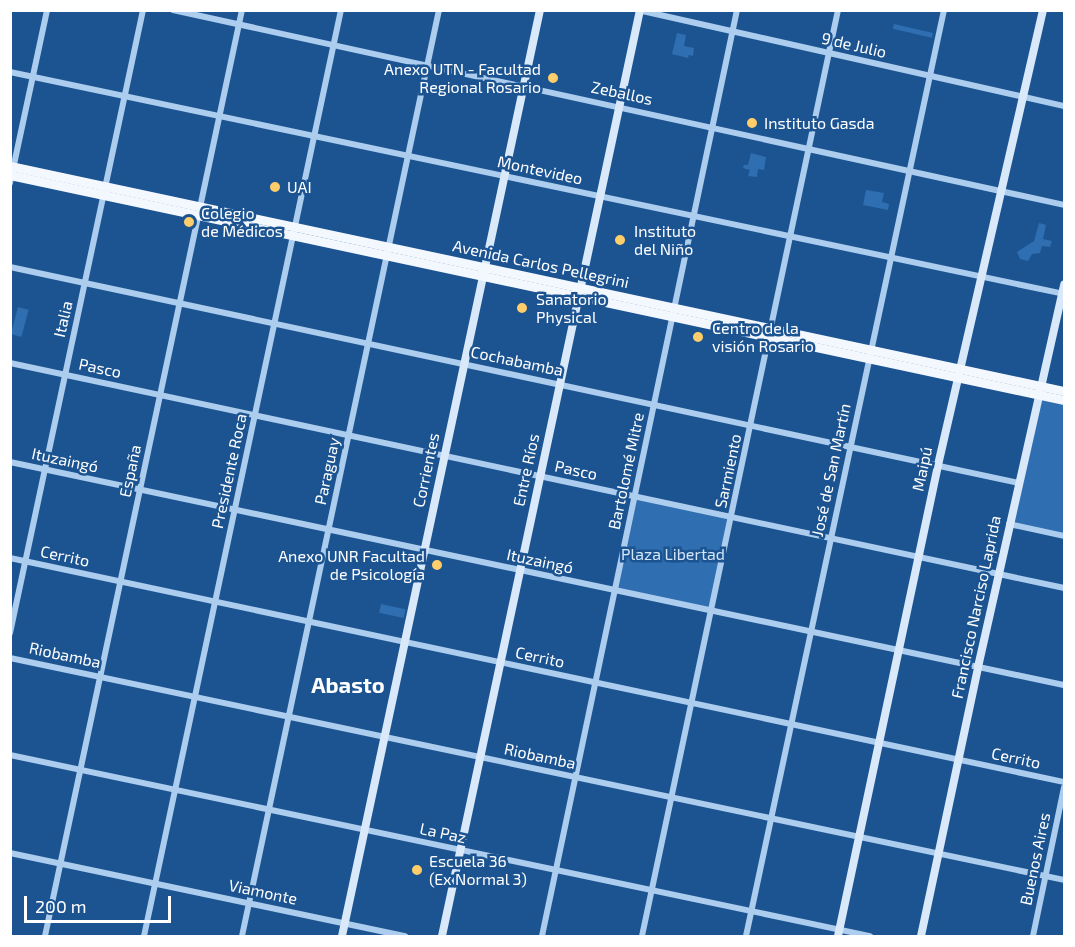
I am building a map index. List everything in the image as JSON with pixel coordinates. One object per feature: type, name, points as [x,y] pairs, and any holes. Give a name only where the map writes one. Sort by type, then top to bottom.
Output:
[{"type":"main road","name":"Corrientes","points":[[342,936],[540,10]]},
{"type":"main road","name":"Maipú","points":[[839,933],[938,465],[1043,10]]},
{"type":"main road","name":"Entre Ríos","points":[[442,936],[639,11]]},
{"type":"main road","name":"Avenida Carlos Pellegrini","points":[[12,173],[104,190],[1040,390],[1065,391]]},
{"type":"main road","name":"Francisco Narciso Laprida","points":[[921,936],[1018,483],[1064,291]]},
{"type":"main road","name":"Avenida Carlos Pellegrini","points":[[1040,390],[1065,400]]},
{"type":"street","points":[[12,173],[47,10]]},
{"type":"street","name":"Italia","points":[[10,633],[143,10]]},
{"type":"street","name":"Zeballos","points":[[173,10],[1002,189],[1065,205]]},
{"type":"street","name":"España","points":[[45,936],[242,10]]},
{"type":"street","name":"Presidente Roca","points":[[144,936],[341,10]]},
{"type":"street","name":"Paraguay","points":[[242,936],[439,10]]},
{"type":"street","name":"Bartolomé Mitre","points":[[542,936],[737,10]]},
{"type":"street","name":"Sarmiento","points":[[642,936],[838,10]]},
{"type":"street","name":"José de San Martín","points":[[746,936],[944,10]]},
{"type":"street","name":"9 de Julio","points":[[639,11],[1065,106]]},
{"type":"street","name":"Montevideo","points":[[10,72],[600,196],[693,218],[982,277],[1064,291]]},
{"type":"street","name":"Cochabamba","points":[[10,267],[1018,483]]},
{"type":"street","name":"Pasco","points":[[10,363],[1065,588]]},
{"type":"street","name":"Ituzaingó","points":[[10,462],[1065,685]]},
{"type":"street","points":[[1009,524],[1065,536]]},
{"type":"street","name":"Cerrito","points":[[10,558],[1065,782]]},
{"type":"street","name":"Riobamba","points":[[10,657],[938,855],[1065,880]]},
{"type":"street","name":"La Paz","points":[[10,755],[751,911],[839,933],[870,936]]},
{"type":"street","name":"Buenos Aires","points":[[1033,936],[1065,787]]},
{"type":"street","name":"Viamonte","points":[[10,853],[405,936]]},
{"type":"green space","points":[[894,24],[933,33],[932,38],[893,29]]},
{"type":"green space","points":[[677,33],[686,35],[684,46],[694,48],[693,56],[689,55],[688,58],[672,54]]},
{"type":"green space","points":[[751,153],[766,157],[764,170],[758,169],[757,177],[748,176],[750,170],[743,168],[744,165],[748,165]]},
{"type":"green space","points":[[866,190],[884,193],[882,202],[889,204],[888,210],[863,205]]},
{"type":"green space","points":[[1039,223],[1046,225],[1043,239],[1052,241],[1050,247],[1042,246],[1040,253],[1032,254],[1028,261],[1020,259],[1017,252],[1034,241]]},
{"type":"green space","points":[[18,307],[29,310],[21,337],[11,334]]},
{"type":"green space","points":[[1064,391],[1064,536],[1009,524],[1039,395]]},
{"type":"green space","name":"Plaza Libertad","points":[[634,496],[731,517],[711,611],[614,591]]},
{"type":"green space","points":[[381,604],[405,609],[404,618],[379,613]]},
{"type":"place","name":"Anexo UTN - Facultad Regional Rosario","points":[[553,78]]},
{"type":"place","name":"Instituto Gasda","points":[[752,123]]},
{"type":"place","name":"UAI","points":[[275,187]]},
{"type":"place","name":"Colegio de Médicos","points":[[189,222]]},
{"type":"place","name":"Instituto del Niño","points":[[620,240]]},
{"type":"place","name":"Sanatorio Physical","points":[[522,308]]},
{"type":"place","name":"Centro de la visión Rosario","points":[[698,337]]},
{"type":"place","name":"Anexo UNR Facultad de Psicología","points":[[437,565]]},
{"type":"place","name":"Escuela 36 (Ex Normal 3)","points":[[417,870]]},
{"type":"district","name":"Abasto","points":[[348,685]]}]
